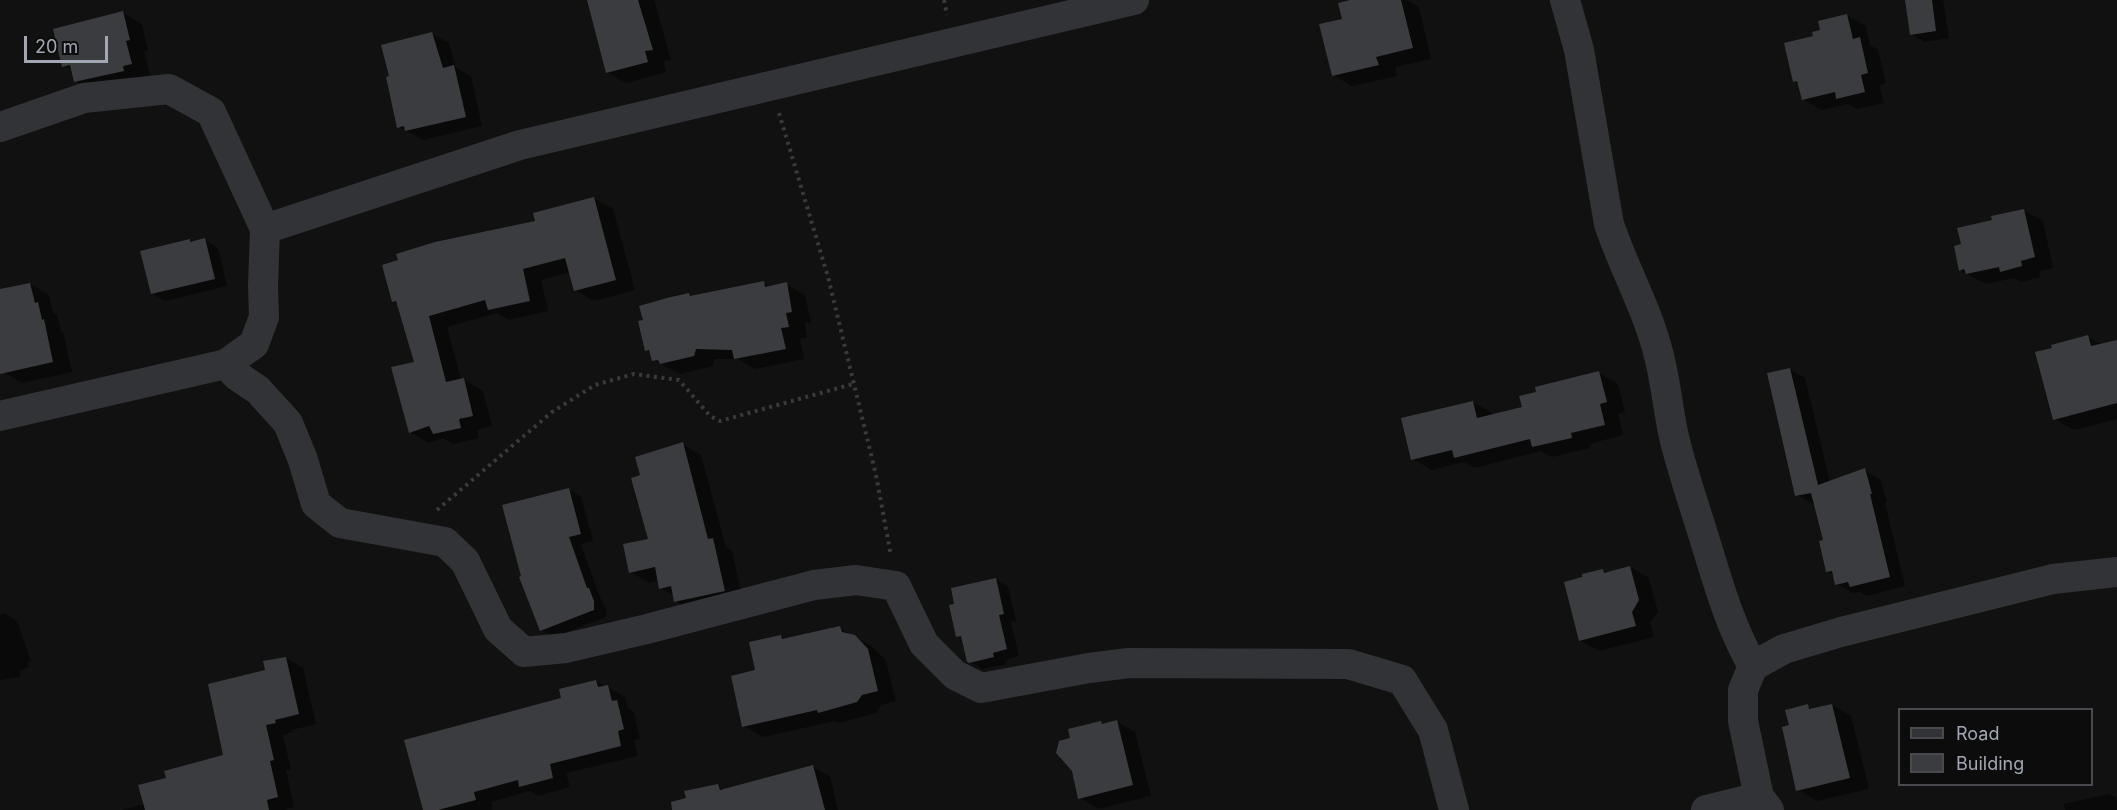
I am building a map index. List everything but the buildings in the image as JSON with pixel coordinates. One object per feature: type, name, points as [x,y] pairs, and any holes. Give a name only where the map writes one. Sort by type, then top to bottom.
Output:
[{"type":"street","points":[[265,229],[520,145],[1134,0]]},
{"type":"street","points":[[1565,0],[1579,50],[1609,224],[1618,251],[1647,316],[1665,384],[1674,436],[1726,609],[1743,650],[1753,666]]},
{"type":"street","points":[[0,127],[84,98],[170,89],[211,112],[265,229],[262,286],[264,317],[254,344],[226,364],[0,416]]},
{"type":"street","points":[[226,364],[236,375],[258,390],[288,423],[303,460],[316,504],[340,523],[445,542],[465,561],[498,629],[524,652],[566,648],[814,585],[856,580],[896,586],[924,644],[955,675],[981,688],[1129,663],[1348,664],[1402,680],[1433,730],[1454,810]]},
{"type":"street","points":[[1706,810],[1764,803],[1743,721],[1743,690],[1753,666],[1784,649],[1841,632],[2053,579],[2117,572]]},
{"type":"path","points":[[771,87],[828,277],[876,475],[896,586]]},
{"type":"path","points":[[409,534],[552,412],[595,385],[634,374],[679,380],[710,416],[720,421],[853,384]]}]
